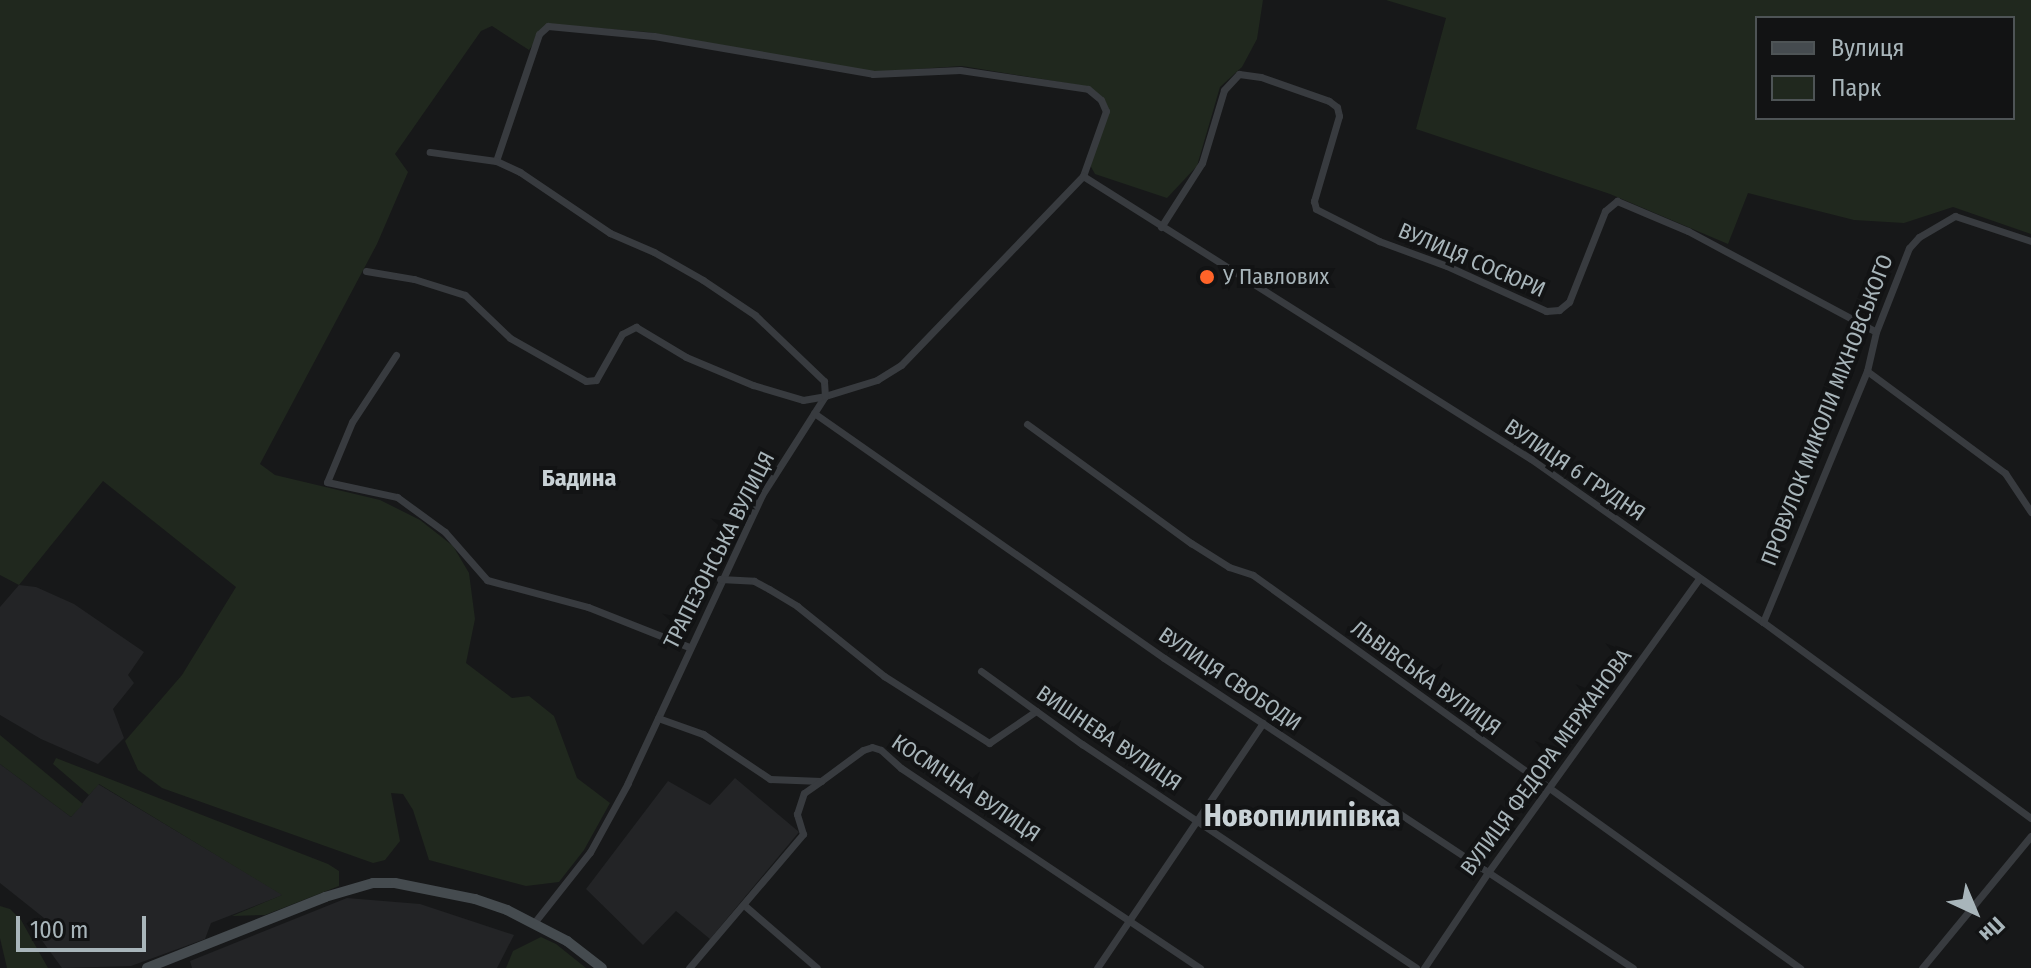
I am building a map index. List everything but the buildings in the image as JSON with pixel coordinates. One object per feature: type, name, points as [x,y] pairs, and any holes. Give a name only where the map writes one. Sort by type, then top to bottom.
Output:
[{"type":"main road","points":[[147,968],[325,897],[373,883],[395,883],[475,899],[534,923],[567,941],[602,968]]},
{"type":"street","points":[[366,271],[414,279],[465,295],[510,338],[586,381],[596,380],[622,334],[636,327],[686,357],[753,385],[803,400],[825,396],[877,380],[901,365],[1083,176],[1106,111],[1101,100],[1088,89],[960,70],[873,74],[654,36],[548,26],[539,34],[496,161]]},
{"type":"street","name":"ВУЛИЦЯ СОСЮРИ","points":[[1161,227],[1202,163],[1224,90],[1239,74],[1261,77],[1329,101],[1337,107],[1339,116],[1314,201],[1316,209],[1379,241],[1447,266],[1546,311],[1559,310],[1569,302],[1605,211],[1617,201],[1688,231],[1876,332]]},
{"type":"street","points":[[430,152],[496,161],[520,172],[610,233],[654,252],[703,280],[755,315],[824,381],[825,396]]},
{"type":"street","name":"ВУЛИЦЯ 6 ГРУДНЯ","points":[[1083,176],[1531,459],[1763,622],[2031,818]]},
{"type":"street","name":"ПРОВУЛОК МИКОЛИ МІХНОВСЬКОГО","points":[[1763,622],[1867,371],[1876,332],[1909,248],[1919,237],[1955,216],[2031,241]]},
{"type":"street","points":[[396,355],[352,422],[327,482],[397,497],[445,532],[487,580],[588,607],[689,647]]},
{"type":"street","points":[[1867,371],[2005,473],[2031,512]]},
{"type":"street","name":"ТРАПЕЗОНСЬКА ВУЛИЦЯ","points":[[534,923],[590,852],[658,718],[720,579],[762,495],[825,396]]},
{"type":"street","name":"ВУЛИЦЯ СВОБОДИ","points":[[814,413],[1263,723],[1633,968]]},
{"type":"street","name":"ЛЬВІВСЬКА ВУЛИЦЯ","points":[[1027,424],[1191,543],[1229,567],[1253,575],[1800,968]]},
{"type":"street","points":[[720,579],[754,581],[787,601],[884,676],[989,743],[1036,711]]},
{"type":"street","name":"ВУЛИЦЯ ФЕДОРА МЕРЖАНОВА","points":[[1424,968],[1489,871],[1699,579]]},
{"type":"street","name":"ВИШНЕВА ВУЛИЦЯ","points":[[981,671],[1416,968]]},
{"type":"street","points":[[658,718],[703,734],[770,779],[821,781]]},
{"type":"street","points":[[1097,968],[1263,723]]},
{"type":"street","name":"КОСМІЧНА ВУЛИЦЯ","points":[[744,905],[803,834],[797,814],[804,793],[863,750],[872,747],[881,750],[901,768],[1200,968]]},
{"type":"street","points":[[1922,968],[2031,836]]},
{"type":"street","points":[[689,968],[744,905],[817,968]]},
{"type":"shaded area","points":[[19,585],[36,587],[74,604],[144,652],[128,675],[134,683],[113,709],[124,738],[98,764],[41,739],[0,715],[0,607]]},
{"type":"shaded area","points":[[0,764],[71,817],[98,784],[283,895],[211,923],[205,939],[131,966],[62,968],[35,931],[44,918],[0,883]]},
{"type":"shaded area","points":[[735,778],[799,832],[710,939],[676,911],[643,945],[586,889],[668,781],[710,805]]},
{"type":"shaded area","points":[[347,898],[420,904],[514,935],[497,968],[192,968],[190,961]]},
{"type":"green space","points":[[0,0],[1263,0],[1257,39],[1242,67],[1220,87],[1197,166],[1167,198],[1095,174],[1090,165],[1108,113],[1105,100],[1090,87],[962,66],[873,72],[647,32],[548,24],[529,50],[492,26],[481,31],[395,154],[408,172],[377,244],[260,464],[275,475],[380,500],[420,520],[453,546],[469,573],[475,619],[466,663],[512,698],[529,696],[554,716],[577,778],[610,803],[584,850],[559,882],[526,886],[429,860],[413,810],[403,794],[391,793],[400,841],[385,860],[373,863],[162,788],[138,770],[125,741],[182,675],[236,587],[103,481],[19,585],[0,575]]},
{"type":"green space","points":[[1386,0],[2031,0],[2031,234],[1953,207],[1904,223],[1854,220],[1748,193],[1728,244],[1610,194],[1416,129],[1446,18]]},
{"type":"green space","points":[[0,735],[83,804],[71,817],[0,764]]},
{"type":"green space","points":[[56,758],[328,864],[339,871],[339,886],[265,915],[232,916],[282,895],[99,784],[89,795],[53,764]]},
{"type":"green space","points":[[0,906],[10,909],[21,920],[48,968],[7,968],[0,938]]},
{"type":"green space","points":[[541,937],[556,944],[586,968],[506,968],[513,951]]},
{"type":"place","name":"У Павлових","points":[[1207,277]]},
{"type":"district","name":"Бадина","points":[[579,479]]},
{"type":"district","name":"Новопилипівка","points":[[1302,816]]}]
